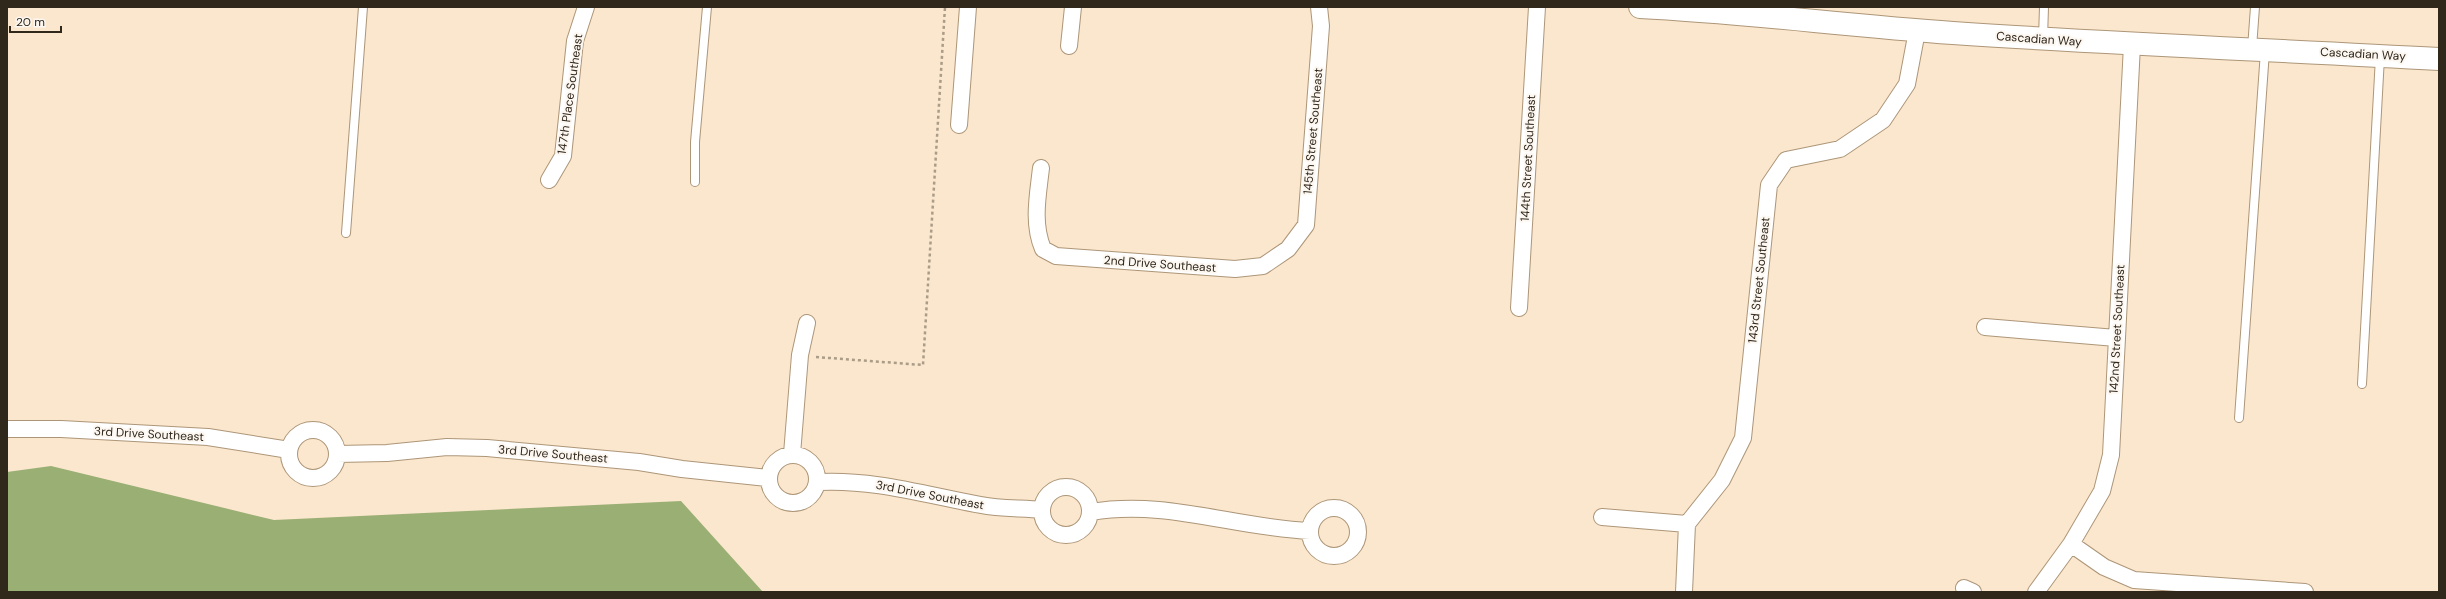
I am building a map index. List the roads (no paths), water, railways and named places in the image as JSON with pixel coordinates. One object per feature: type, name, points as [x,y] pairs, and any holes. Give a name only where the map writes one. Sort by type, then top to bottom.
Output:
[{"type":"street","name":"147th Place Southeast","points":[[549,180],[563,156],[576,41],[586,7]]},
{"type":"street","points":[[959,125],[968,7]]},
{"type":"street","points":[[1069,46],[1073,7]]},
{"type":"street","name":"145th Street Southeast","points":[[1288,250],[1306,225],[1322,26],[1319,7]]},
{"type":"street","name":"144th Street Southeast","points":[[1519,308],[1537,7]]},
{"type":"street","name":"Cascadian Way","points":[[1640,7],[1728,9],[1917,31],[2132,45],[2259,48],[2439,59]]},
{"type":"street","name":"143rd Street Southeast","points":[[1687,524],[1722,480],[1743,438],[1770,185],[1786,160],[1840,149],[1883,120],[1907,84],[1917,31]]},
{"type":"street","name":"142nd Street Southeast","points":[[2036,592],[2071,544],[2102,491],[2111,455],[2132,45]]},
{"type":"street","name":"2nd Drive Southeast","points":[[1041,168],[1036,221],[1037,236],[1043,250],[1056,256],[1235,269],[1263,266],[1288,250]]},
{"type":"street","points":[[792,454],[800,356],[807,323]]},
{"type":"street","points":[[1985,327],[2116,338]]},
{"type":"street","name":"3rd Drive Southeast","points":[[7,429],[61,429],[208,437],[289,450]]},
{"type":"street","points":[[311,430],[326,433],[336,446],[337,454],[336,461],[327,474],[312,478],[304,476],[292,466],[289,450],[296,436],[311,430]]},
{"type":"street","name":"3rd Drive Southeast","points":[[337,454],[386,453],[447,447],[487,448],[639,462],[768,478]]},
{"type":"street","points":[[792,454],[808,460],[813,466],[818,482],[809,496],[802,501],[786,502],[773,494],[768,478],[773,464],[778,459],[792,454]]},
{"type":"street","name":"3rd Drive Southeast","points":[[818,482],[842,481],[873,484],[982,506],[1042,510]]},
{"type":"street","points":[[1067,487],[1081,492],[1086,498],[1091,512],[1084,528],[1077,533],[1061,535],[1047,526],[1042,510],[1047,496],[1053,491],[1067,487]]},
{"type":"street","points":[[1091,512],[1136,507],[1205,515],[1277,529],[1310,531]]},
{"type":"street","points":[[1602,517],[1687,524],[1684,592]]},
{"type":"street","points":[[2071,544],[2104,567],[2134,580],[2305,592]]},
{"type":"lane","points":[[346,233],[362,7]]},
{"type":"lane","points":[[694,182],[695,142],[707,7]]},
{"type":"lane","points":[[2043,39],[2044,7]]},
{"type":"lane","points":[[2239,418],[2259,48],[2255,7]]},
{"type":"lane","points":[[2362,384],[2380,56]]}]
